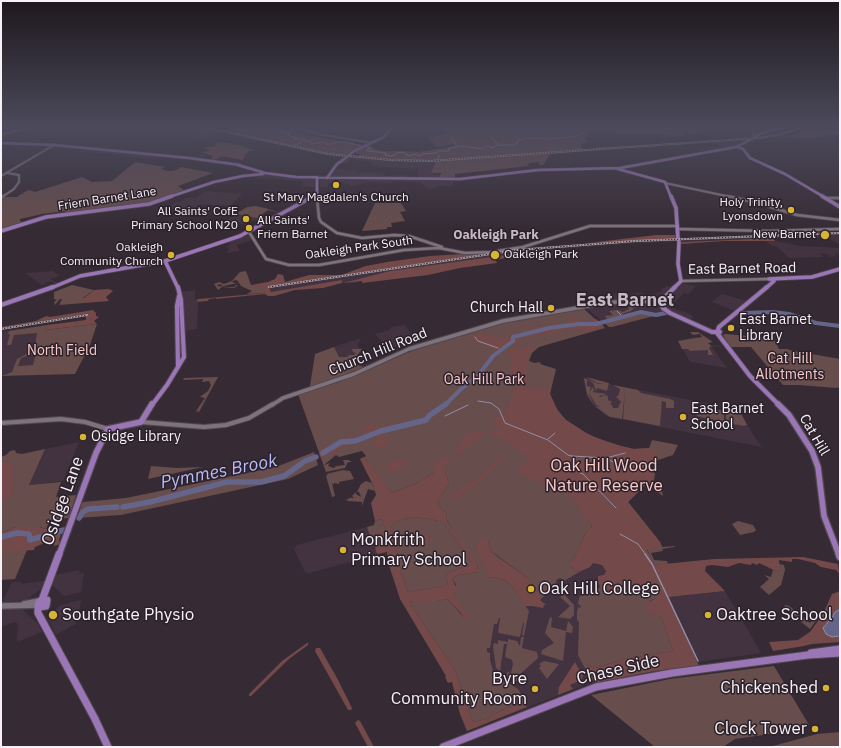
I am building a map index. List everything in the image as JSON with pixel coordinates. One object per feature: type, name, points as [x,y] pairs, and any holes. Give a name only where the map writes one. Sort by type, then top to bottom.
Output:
[{"type":"main road","points":[[209,161],[238,165],[266,174],[318,179],[460,179],[527,171],[575,168],[615,168],[658,161]]},
{"type":"main road","points":[[328,178],[337,164],[341,161]]},
{"type":"main road","points":[[757,161],[786,174],[840,208]]},
{"type":"main road","points":[[615,168],[665,183],[676,206],[679,240],[678,264],[681,281]]},
{"type":"main road","name":"Friern Barnet Lane","points":[[1,231],[46,217],[153,203],[214,182],[237,177],[266,174]]},
{"type":"main road","points":[[1,305],[38,293],[80,276],[164,261],[249,232],[279,215],[316,198],[318,179]]},
{"type":"main road","points":[[108,429],[141,422],[183,361],[185,354],[181,300],[177,285],[164,261]]},
{"type":"main road","name":"East Barnet Road","points":[[771,280],[810,278],[840,269]]},
{"type":"main road","points":[[660,302],[666,310],[704,328],[718,332],[722,325],[771,280]]},
{"type":"main road","name":"East Barnet Road","points":[[660,302],[681,281]]},
{"type":"main road","points":[[178,367],[177,306],[179,296]]},
{"type":"main road","points":[[177,322],[183,322]]},
{"type":"main road","name":"Cat Hill","points":[[718,332],[750,376],[789,415],[812,451],[818,467],[824,516],[840,557]]},
{"type":"main road","points":[[178,337],[184,336]]},
{"type":"main road","name":"Osidge Lane","points":[[42,603],[96,452],[108,429]]},
{"type":"main road","points":[[42,603],[38,613],[41,616],[95,718],[108,747]]},
{"type":"main road","name":"Chase Side","points":[[808,655],[816,652],[840,649]]},
{"type":"main road","name":"Chase Side","points":[[443,747],[596,687],[672,673],[808,655],[840,653]]},
{"type":"street","points":[[1,176],[25,161]]},
{"type":"street","points":[[1,198],[14,189],[19,182],[19,176],[7,173]]},
{"type":"street","points":[[665,183],[757,203],[796,215],[840,220]]},
{"type":"street","points":[[316,198],[321,222],[337,233],[355,237],[394,235],[409,236],[441,248],[465,253],[487,252],[523,247],[590,226],[663,225],[678,228],[769,231],[839,230]]},
{"type":"street","points":[[824,198],[840,198]]},
{"type":"street","name":"Oakleigh Park South","points":[[249,232],[266,259],[289,265],[319,265],[404,250],[441,248]]},
{"type":"street","name":"East Barnet Road","points":[[681,281],[771,280]]},
{"type":"street","name":"Church Hill Road","points":[[141,422],[204,427],[226,425],[249,418],[283,398],[354,374],[410,349],[425,344],[523,317],[605,303],[628,301],[660,302]]},
{"type":"street","points":[[1,423],[61,419],[85,422],[108,429]]},
{"type":"street","points":[[1,606],[42,603]]},
{"type":"shaded area","points":[[342,161],[349,161],[346,164],[338,163]]},
{"type":"shaded area","points":[[363,161],[436,161],[431,174],[440,175],[440,179],[418,178],[418,169],[371,166],[373,163]]},
{"type":"shaded area","points":[[336,169],[358,171],[357,173],[370,172],[385,174],[385,176],[406,175],[406,180],[454,181],[452,186],[435,186],[436,188],[428,189],[421,183],[397,181],[388,183],[370,182],[350,186],[343,182],[328,183],[328,187],[320,187],[320,180],[328,179]]},
{"type":"shaded area","points":[[255,175],[316,180],[315,187],[303,186],[303,181],[254,178]]},
{"type":"shaded area","points":[[206,191],[242,194],[230,206],[200,204],[194,209],[180,211],[167,208],[176,202],[181,202],[185,198],[195,198]]},
{"type":"shaded area","name":"All Saints' CofE Primary School N20","points":[[236,214],[269,220],[266,222],[253,220],[246,225],[227,220]]},
{"type":"shaded area","points":[[840,232],[840,245],[828,238],[774,238],[633,243],[544,250],[390,271],[355,283],[343,283],[319,288],[295,290],[274,296],[266,295],[263,283],[289,282],[314,275],[340,276],[488,253],[529,245],[533,248],[626,241]]},
{"type":"shaded area","points":[[249,235],[252,240],[237,245],[239,251],[227,253],[229,249],[226,246],[231,245],[227,242]]},
{"type":"shaded area","points":[[766,241],[775,241],[800,246],[840,248],[840,254],[835,254],[837,256],[830,257],[827,254],[820,253],[823,257],[789,258],[776,246],[772,246]]},
{"type":"shaded area","points":[[53,271],[60,276],[50,279],[57,283],[55,284],[50,281],[42,285],[25,273]]},
{"type":"shaded area","points":[[681,283],[696,286],[688,294],[684,293],[672,305],[675,309],[690,314],[693,317],[689,320],[664,311],[657,313],[646,312],[602,321],[586,308],[614,302],[660,302]]},
{"type":"shaded area","points":[[666,286],[673,287],[660,301],[610,302],[607,294],[620,293],[624,295],[640,292],[647,295],[654,293],[656,295]]},
{"type":"shaded area","points":[[195,290],[195,299],[198,299],[197,329],[184,331],[179,292]]},
{"type":"shaded area","points":[[722,294],[747,301],[735,311],[712,302]]},
{"type":"shaded area","points":[[47,325],[38,351],[35,354],[33,365],[14,368],[12,372],[1,376],[1,332]]},
{"type":"shaded area","points":[[405,325],[411,334],[405,336],[408,344],[388,348],[375,334],[389,330],[391,327]]},
{"type":"shaded area","points":[[702,337],[711,345],[723,346],[712,347],[727,368],[690,362],[678,341]]},
{"type":"shaded area","points":[[361,338],[358,344],[359,348],[363,349],[351,363],[333,359],[330,348]]},
{"type":"shaded area","name":"East Barnet School","points":[[583,377],[617,386],[711,404],[712,408],[716,410],[728,410],[741,414],[762,447],[606,416],[594,406],[587,397]]},
{"type":"shaded area","points":[[79,442],[63,481],[29,485],[45,449]]},
{"type":"shaded area","name":"Oak Hill College","points":[[446,465],[669,597],[725,591],[761,653],[698,662],[699,666],[624,676],[585,685],[467,731],[460,714],[452,682],[448,683],[445,677],[446,676],[400,599],[388,562],[387,552],[309,573],[305,572],[294,549],[297,545],[367,527],[371,536],[382,519],[375,521],[373,515],[392,493]]},
{"type":"shaded area","points":[[80,570],[79,574],[84,573],[81,592],[64,596],[52,585],[55,575]]},
{"type":"shaded area","points":[[45,581],[42,588],[26,600],[2,602],[12,582],[21,582],[21,584]]},
{"type":"shaded area","points":[[81,600],[78,618],[75,624],[56,635],[47,617],[61,605]]},
{"type":"shaded area","points":[[22,609],[38,624],[42,632],[17,642],[18,624],[15,622],[1,627],[1,610]]},
{"type":"green space","points":[[436,161],[546,161],[543,165],[539,165],[539,162],[529,163],[528,166],[455,174],[455,179],[440,179],[440,175],[442,173],[431,173]]},
{"type":"green space","points":[[499,161],[511,161],[505,161],[504,164],[507,168],[503,168]]},
{"type":"green space","points":[[135,162],[165,167],[161,169],[168,171],[174,171],[181,167],[213,173],[178,186],[184,190],[151,203],[66,214],[65,211],[42,214],[20,219],[20,221],[25,223],[1,230],[1,199],[4,197],[17,197],[21,194],[25,194],[22,193],[29,190],[35,192],[82,177],[92,182],[112,181]]},
{"type":"green space","points":[[375,203],[401,203],[406,211],[400,212],[405,221],[391,223],[392,227],[387,227],[387,229],[362,231]]},
{"type":"green space","points":[[255,206],[281,213],[268,210],[257,218],[236,214],[247,207]]},
{"type":"green space","points":[[656,235],[676,235],[676,239],[588,243]]},
{"type":"green space","points":[[774,238],[775,241],[724,241],[681,244],[682,242]]},
{"type":"green space","points":[[541,250],[496,260],[497,263],[460,268],[428,275],[362,283],[362,281],[343,283],[390,271]]},
{"type":"green space","points":[[496,252],[269,287],[271,292],[342,280],[342,283],[323,288],[295,290],[274,296],[268,296],[265,294],[216,298],[209,299],[208,301],[197,302],[198,299],[265,293],[261,285],[251,285],[268,282],[275,279],[278,274],[283,275],[285,282],[309,275],[341,275],[366,266],[387,262],[430,256]]},
{"type":"green space","points":[[246,271],[251,285],[262,285],[265,293],[247,294],[252,291],[241,286],[237,280],[232,281],[240,272]]},
{"type":"green space","points":[[232,281],[234,283],[238,283],[223,286],[219,284],[217,286],[234,287],[238,285],[234,288],[222,287],[218,290],[214,284],[219,282],[224,284]]},
{"type":"green space","points":[[72,285],[94,290],[83,298],[88,300],[84,303],[59,305],[62,299],[60,299],[55,305],[54,302],[57,300],[54,299],[54,292]]},
{"type":"green space","points":[[109,289],[113,291],[106,297],[109,301],[84,303],[87,300],[83,299],[94,290]]},
{"type":"green space","points":[[638,305],[644,306],[643,308],[635,307],[631,311],[622,314],[625,316],[639,311],[656,313],[664,311],[665,313],[612,327],[609,327],[602,321],[608,320],[605,316],[613,315],[609,311],[617,310],[623,312],[630,308],[627,307]]},
{"type":"green space","points":[[583,308],[605,328],[539,347],[532,353],[529,361],[535,363],[539,362],[541,363],[540,364],[556,369],[550,394],[556,408],[566,420],[584,432],[608,443],[634,449],[649,448],[652,440],[678,445],[673,455],[646,464],[647,468],[655,474],[654,480],[656,486],[662,491],[663,496],[646,484],[628,502],[660,542],[662,547],[675,546],[662,549],[663,551],[651,553],[654,560],[667,561],[668,564],[655,566],[647,549],[590,509],[592,529],[586,532],[575,556],[571,561],[571,566],[575,570],[581,571],[564,581],[560,578],[556,580],[557,586],[542,598],[529,579],[491,551],[488,541],[488,578],[495,577],[504,580],[512,586],[529,611],[524,636],[522,635],[523,623],[520,637],[498,633],[499,618],[497,624],[494,624],[490,648],[487,648],[487,652],[490,653],[493,671],[519,690],[524,702],[504,709],[486,719],[473,722],[455,670],[409,602],[437,601],[447,599],[468,622],[454,594],[456,584],[452,579],[458,575],[478,572],[477,563],[457,538],[447,520],[446,513],[438,505],[439,499],[449,484],[445,470],[434,473],[415,484],[392,493],[376,474],[364,457],[366,456],[362,451],[339,457],[336,455],[324,465],[330,463],[328,466],[334,468],[336,466],[345,465],[343,460],[352,462],[348,462],[345,468],[326,472],[298,394],[339,382],[426,345],[503,322]]},
{"type":"green space","points":[[93,310],[96,313],[96,316],[99,317],[94,321],[97,324],[45,330],[47,325],[86,320],[86,314],[1,328],[36,321],[46,316],[50,317]]},
{"type":"green space","points":[[573,317],[580,321],[587,322],[596,319],[604,326],[587,333],[584,332],[584,329],[563,330],[553,334],[540,334],[535,337],[521,338],[522,342],[513,342],[502,352],[499,349],[496,350],[478,343],[473,338],[478,333],[507,339],[512,335],[523,333],[524,330],[556,323],[569,323],[570,318]]},
{"type":"green space","name":"North Field","points":[[97,324],[90,345],[75,374],[1,376],[12,372],[17,359],[27,354],[27,351],[35,346],[37,333],[14,335],[11,345],[7,345],[10,334],[8,334],[9,331],[47,325],[45,330]],"holes":[[[39,348],[33,356],[35,356],[33,365],[18,366],[21,358],[32,354],[36,351],[35,350]]]},
{"type":"green space","points":[[690,332],[698,332],[713,342],[708,343],[711,346],[709,348],[713,355],[708,355],[708,350],[690,351],[688,349],[682,349],[678,341],[702,337],[700,334],[693,335]]},
{"type":"green space","name":"Cat Hill Allotments","points":[[723,335],[773,338],[779,349],[788,349],[840,359],[840,387],[783,385],[751,347],[730,347]]},
{"type":"green space","points":[[334,347],[339,357],[354,355],[356,353],[353,352],[352,349],[362,349],[351,363],[364,367],[314,387],[310,386],[315,354]]},
{"type":"green space","name":"Oak Hill Wood Nature Reserve","points":[[514,347],[534,347],[528,355],[528,368],[525,370],[528,379],[527,383],[524,385],[526,388],[551,387],[550,394],[559,413],[566,420],[591,436],[634,449],[649,448],[657,451],[654,461],[646,464],[647,468],[655,473],[648,485],[646,484],[628,502],[660,542],[662,547],[647,550],[655,565],[714,559],[803,557],[838,564],[840,579],[839,573],[836,570],[821,567],[815,563],[798,559],[792,559],[792,562],[779,560],[780,568],[778,572],[759,563],[757,565],[752,563],[751,565],[739,563],[728,567],[712,565],[706,566],[705,571],[725,591],[669,597],[699,666],[654,671],[595,683],[582,663],[595,668],[625,659],[673,651],[661,617],[652,615],[645,607],[645,604],[656,598],[656,595],[641,590],[632,593],[625,591],[613,593],[600,587],[598,582],[598,576],[604,575],[606,571],[602,565],[593,563],[590,567],[581,571],[575,570],[571,566],[569,563],[575,556],[586,532],[592,528],[592,526],[582,514],[576,501],[556,486],[530,479],[517,471],[524,465],[528,457],[501,438],[484,434],[499,430],[492,419],[506,413],[515,386],[511,378],[513,358],[506,352]]},
{"type":"green space","points":[[218,377],[199,412],[196,411],[205,398],[200,397],[208,391],[211,385],[209,381],[202,382],[203,379],[183,380],[184,378]]},
{"type":"green space","points":[[586,377],[609,383],[607,391],[597,388],[596,391],[593,383],[588,380],[587,381],[587,386],[591,387],[589,394],[594,405],[587,394],[584,378],[598,384],[604,384],[597,383]]},
{"type":"green space","points":[[613,385],[670,399],[674,401],[674,408],[666,408],[666,402],[662,401],[660,426],[623,419],[625,390],[622,419],[610,417],[595,406],[601,407],[596,405],[589,393],[593,387],[594,391],[592,392],[607,394],[599,396],[608,396],[608,400],[612,402],[610,404],[613,408],[618,408],[621,401],[618,400],[619,398],[616,398],[620,389]]},
{"type":"green space","points":[[703,407],[724,411],[724,422],[697,416],[697,413],[702,414],[698,411],[704,411]]},
{"type":"green space","points":[[729,410],[742,415],[747,425],[726,423],[726,412]]},
{"type":"green space","points":[[394,422],[396,424],[393,431],[384,434],[387,440],[386,446],[375,448],[372,444],[376,439],[375,435],[371,436],[365,433],[363,430],[368,427],[365,426],[372,424],[373,426],[384,427]]},
{"type":"green space","points":[[474,429],[484,434],[446,465],[445,470],[449,484],[439,499],[438,505],[446,513],[447,521],[477,563],[478,572],[458,575],[452,579],[457,589],[454,594],[470,620],[468,622],[447,599],[437,601],[409,602],[455,670],[473,722],[486,719],[504,709],[524,702],[527,707],[467,731],[460,714],[452,682],[448,683],[445,677],[446,676],[400,599],[388,562],[387,552],[378,554],[376,552],[375,545],[371,541],[370,536],[386,532],[382,519],[375,521],[371,503],[376,495],[373,485],[360,459],[364,457],[392,493],[415,484],[434,473],[434,463],[439,459],[453,458],[456,455],[455,449],[461,445],[464,439],[463,437],[469,433],[473,433]],"holes":[[[413,517],[443,522],[471,561],[468,563],[469,565],[450,572],[445,576],[448,583],[444,586],[408,592],[401,572],[395,543],[396,538],[390,529],[394,522]]]},
{"type":"green space","points":[[337,442],[352,442],[330,456],[326,454],[320,457],[319,452],[321,449],[331,447],[331,445]]},
{"type":"green space","points":[[45,449],[29,485],[61,482],[56,497],[76,495],[69,518],[50,520],[46,529],[40,527],[16,527],[1,533],[1,457],[10,451],[15,450],[16,453],[22,454]]},
{"type":"green space","points":[[314,452],[318,465],[288,479],[121,515],[77,518],[83,502],[126,498],[276,467]]},
{"type":"green space","points":[[500,458],[504,459],[483,479],[460,497],[455,499],[452,498],[455,493],[482,475],[494,462]]},
{"type":"green space","points":[[396,459],[401,459],[406,462],[404,469],[394,472],[389,469],[387,465]]},
{"type":"green space","points":[[1,462],[11,464],[14,481],[11,495],[6,500],[1,500]]},
{"type":"green space","points":[[151,466],[177,468],[203,467],[148,479]]},
{"type":"green space","points":[[343,470],[350,471],[354,479],[339,482],[339,484],[334,483],[334,485],[332,483],[335,496],[332,497],[326,476],[328,474],[326,474]]},
{"type":"green space","points":[[366,481],[372,483],[375,491],[368,489],[362,506],[362,502],[346,500],[354,498],[352,496],[356,492],[356,494],[361,497],[359,492],[357,492],[361,484]]},
{"type":"green space","points":[[413,517],[443,522],[471,561],[469,565],[450,572],[445,576],[448,583],[444,586],[408,592],[401,572],[395,543],[396,538],[390,529],[394,522]]},
{"type":"green space","points":[[382,519],[386,532],[370,536],[367,527],[374,525],[375,521]]},
{"type":"green space","points":[[738,521],[753,525],[756,530],[754,532],[740,535],[732,524]]},
{"type":"green space","points":[[16,527],[39,527],[46,529],[63,528],[59,540],[61,544],[54,546],[54,543],[50,543],[49,541],[35,547],[34,550],[1,552],[1,533]]},
{"type":"green space","points":[[421,531],[427,533],[429,539],[427,545],[421,547],[415,545],[413,539],[415,533]]},
{"type":"green space","points":[[480,537],[484,537],[488,541],[491,551],[498,557],[529,579],[542,598],[540,600],[546,605],[544,605],[543,608],[525,606],[512,586],[504,580],[495,577],[488,578],[476,547],[477,541]]},
{"type":"green space","points":[[1,550],[27,550],[15,579],[1,580]]},
{"type":"green space","points":[[779,564],[784,565],[785,570],[781,585],[769,595],[760,587],[769,579],[764,575],[771,577],[773,570],[767,567],[778,572]]},
{"type":"green space","points":[[600,587],[613,593],[625,591],[632,593],[641,590],[656,595],[656,598],[649,601],[661,617],[673,651],[625,659],[595,668],[582,663],[578,655],[579,622],[577,620],[577,612],[578,607],[581,607],[578,603],[579,598],[580,596],[587,594],[589,591],[595,591]]},
{"type":"green space","points":[[840,591],[840,610],[823,628],[837,637],[840,636],[840,642],[812,644],[773,651],[769,642],[798,640],[810,632],[823,614],[832,594]]},
{"type":"green space","points":[[564,594],[574,605],[574,615],[570,619],[558,617],[570,606],[560,597]]},
{"type":"green space","points":[[794,600],[818,618],[810,629],[784,606],[789,606],[810,623],[816,617]]},
{"type":"green space","points":[[550,617],[552,618],[551,627],[566,631],[568,621],[573,627],[572,633],[566,632],[563,661],[541,654],[542,650],[554,643],[545,633]]},
{"type":"green space","points":[[521,637],[524,637],[522,648],[537,652],[538,658],[519,675],[517,681],[515,681],[507,676],[507,672],[511,673],[513,664],[512,660],[505,657],[507,644],[504,644],[500,671],[496,668],[493,647],[494,643],[498,644],[498,640],[508,642],[508,639],[517,641],[520,646]]},
{"type":"green space","points":[[307,643],[308,645],[289,659],[251,696],[249,696],[249,694],[282,661]]},
{"type":"green space","points":[[316,648],[320,648],[337,678],[352,708],[351,710],[348,710],[315,651]]},
{"type":"green space","points":[[544,661],[559,664],[547,679],[539,668],[541,666],[539,664]]},
{"type":"green space","points":[[575,662],[583,676],[581,680],[570,685],[573,689],[558,695],[559,687]]},
{"type":"green space","points":[[774,666],[809,725],[770,734],[735,739],[723,747],[655,747],[591,695],[670,679]]},
{"type":"green space","points":[[358,720],[360,721],[374,747],[368,747],[355,723]]},
{"type":"green space","points":[[840,732],[840,747],[762,747],[773,746],[817,734]]},
{"type":"water","points":[[839,610],[840,636],[832,637],[826,634],[823,628],[835,612]]},
{"type":"waterway","name":"Pymmes Brook","points":[[617,311],[623,317]]},
{"type":"waterway","name":"Pymmes Brook","points":[[446,404],[461,389],[477,377],[493,356],[513,341],[513,337],[549,328],[579,324],[596,324],[641,312],[656,315],[666,313]]},
{"type":"waterway","name":"Pymmes Brook","points":[[743,313],[773,312],[789,314],[816,323],[840,326]]},
{"type":"waterway","points":[[475,337],[478,341],[498,348]]},
{"type":"waterway","points":[[478,401],[491,403],[499,409],[505,423],[548,440],[568,455],[572,456]]},
{"type":"waterway","name":"Pymmes Brook","points":[[323,453],[341,442],[355,441],[381,431],[426,420],[430,415],[446,404]]},
{"type":"waterway","points":[[445,416],[468,405]]},
{"type":"waterway","points":[[548,439],[555,433]]},
{"type":"waterway","points":[[572,456],[606,458],[625,453]]},
{"type":"waterway","points":[[572,456],[573,464],[580,473],[583,474],[616,508]]},
{"type":"waterway","name":"Pymmes Brook","points":[[123,507],[150,502],[227,482],[261,482],[284,476],[305,461],[316,457]]},
{"type":"waterway","points":[[607,459],[628,469]]},
{"type":"waterway","name":"Pymmes Brook","points":[[79,518],[83,512],[88,509],[117,507]]},
{"type":"waterway","name":"Pymmes Brook","points":[[1,537],[17,533],[29,534],[30,540],[64,530]]},
{"type":"waterway","points":[[620,534],[638,544],[646,555]]},
{"type":"waterway","points":[[645,554],[652,564],[698,661]]},
{"type":"railway","points":[[426,161],[431,161]]},
{"type":"railway","points":[[269,287],[517,250],[635,241],[840,233]]},
{"type":"railway","points":[[1,329],[87,315]]},
{"type":"place","name":"St Mary Magdalen's Church","points":[[336,185]]},
{"type":"place","name":"Holy Trinity, Lyonsdown","points":[[791,210]]},
{"type":"place","name":"All Saints' CofE Primary School N20","points":[[246,219]]},
{"type":"place","name":"All Saints' Friern Barnet","points":[[249,228]]},
{"type":"place","name":"New Barnet","points":[[825,235]]},
{"type":"place","name":"Oakleigh Community Church","points":[[171,255]]},
{"type":"place","name":"Oakleigh Park","points":[[495,255]]},
{"type":"place","name":"Church Hall","points":[[551,308]]},
{"type":"place","name":"East Barnet Library","points":[[731,328]]},
{"type":"place","name":"East Barnet School","points":[[683,417]]},
{"type":"place","name":"Osidge Library","points":[[83,437]]},
{"type":"place","name":"Monkfrith Primary School","points":[[343,550]]},
{"type":"place","name":"Oak Hill College","points":[[531,589]]},
{"type":"place","name":"Southgate Physio","points":[[53,615]]},
{"type":"place","name":"Oaktree School","points":[[708,615]]},
{"type":"place","name":"Chickenshed","points":[[826,688]]},
{"type":"place","name":"Byre Community Room","points":[[535,689]]},
{"type":"place","name":"Clock Tower","points":[[815,729]]},
{"type":"district","name":"Oakleigh Park","points":[[496,235]]},
{"type":"district","name":"East Barnet","points":[[625,301]]},
{"type":"park label","name":"Oak Hill Park","points":[[484,380]]}]
